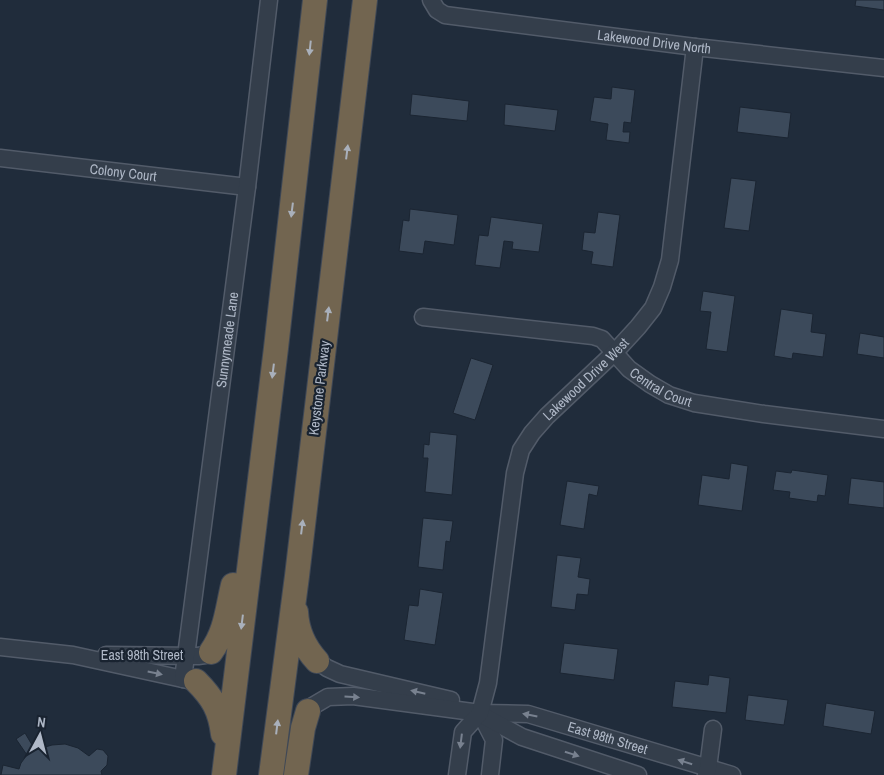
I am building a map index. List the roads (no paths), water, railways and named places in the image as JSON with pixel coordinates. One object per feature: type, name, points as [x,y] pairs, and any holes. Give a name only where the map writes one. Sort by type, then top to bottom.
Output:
[{"type":"highway","points":[[225,764],[284,279],[315,0]]},
{"type":"highway","name":"Keystone Parkway","points":[[270,775],[297,576],[365,0]]},
{"type":"highway","points":[[211,652],[220,639],[223,630],[263,452]]},
{"type":"highway","points":[[297,576],[296,615],[303,641],[317,661]]},
{"type":"highway","points":[[287,775],[303,641]]},
{"type":"highway","points":[[190,680],[210,696],[216,705],[221,718],[225,764]]},
{"type":"highway","points":[[296,775],[303,728],[308,711]]},
{"type":"street","name":"Sunnymeade Lane","points":[[190,680],[185,655],[269,0]]},
{"type":"street","name":"Lakewood Drive North","points":[[431,1],[437,10],[445,16],[884,68]]},
{"type":"street","name":"Lakewood Drive West","points":[[480,713],[488,683],[515,473],[522,450],[532,433],[547,416],[615,352],[638,327],[653,308],[662,287],[670,260],[695,47]]},
{"type":"street","name":"Colony Court","points":[[0,158],[246,187]]},
{"type":"street","name":"Central Court","points":[[423,316],[593,336],[602,339],[629,369],[650,384],[669,395],[694,403],[884,429]]},
{"type":"street","name":"East 98th Street","points":[[0,647],[73,655],[190,680]]},
{"type":"street","name":"East 98th Street","points":[[73,655],[205,655],[211,652]]},
{"type":"street","name":"East 98th Street","points":[[317,661],[340,674],[450,700],[480,713],[522,737],[638,775]]},
{"type":"street","name":"East 98th Street","points":[[308,711],[311,706],[328,697],[353,696],[480,713],[528,714],[707,771],[732,775]]},
{"type":"street","points":[[457,775],[463,732],[480,713],[494,740],[490,775]]},
{"type":"street","points":[[707,771],[713,729]]}]
